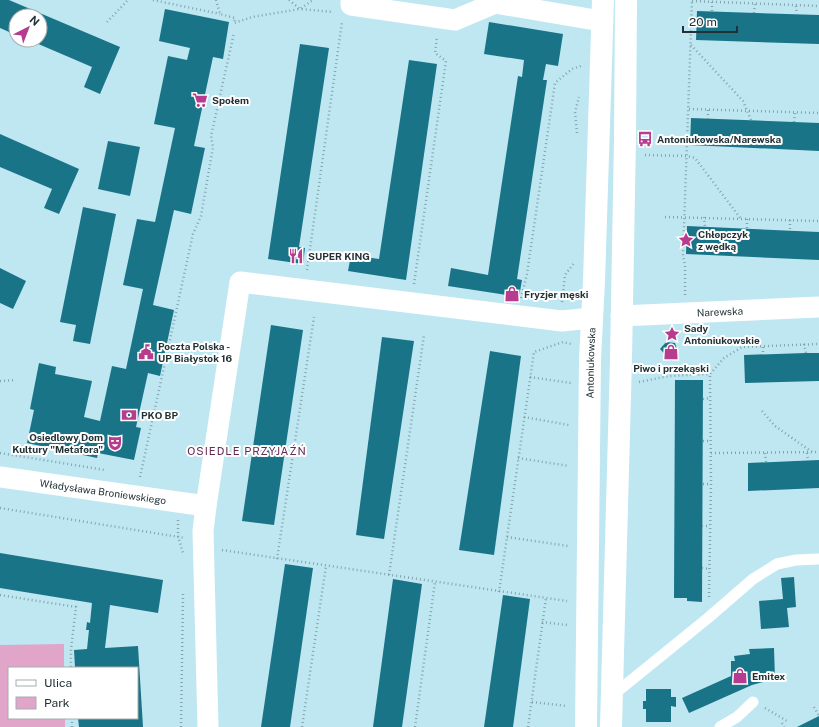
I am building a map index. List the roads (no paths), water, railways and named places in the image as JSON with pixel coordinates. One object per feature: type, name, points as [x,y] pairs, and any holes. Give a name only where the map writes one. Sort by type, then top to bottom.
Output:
[{"type":"main road","points":[[611,727],[613,695],[625,138],[626,0]]},
{"type":"main road","name":"Antoniukowska","points":[[586,727],[591,318],[594,281],[602,10]]},
{"type":"main road","points":[[591,318],[621,316]]},
{"type":"street","points":[[348,6],[455,20],[495,2],[602,10]]},
{"type":"street","points":[[208,727],[203,531],[240,282],[562,321],[591,318]]},
{"type":"street","name":"Narewska","points":[[621,316],[819,307]]},
{"type":"street","name":"Władysława Broniewskiego","points":[[0,477],[206,506]]},
{"type":"lane","points":[[613,695],[708,618],[753,579],[777,564],[796,560],[819,559]]},
{"type":"lane","points":[[720,727],[737,717],[753,702]]},
{"type":"place","name":"Społem","points":[[200,100]]},
{"type":"place","name":"Antoniukowska/Narewska","points":[[645,139]]},
{"type":"place","name":"Chłopczyk z wędką","points":[[686,240]]},
{"type":"place","name":"SUPER KING","points":[[296,256]]},
{"type":"place","name":"Fryzjer męski","points":[[512,294]]},
{"type":"place","name":"Sady Antoniukowskie","points":[[672,334]]},
{"type":"place","name":"Poczta Polska - UP Białystok 16","points":[[146,352]]},
{"type":"place","name":"Piwo i przekąski","points":[[671,352]]},
{"type":"place","name":"PKO BP","points":[[129,415]]},
{"type":"place","name":"Osiedlowy Dom Kultury \"Metafora\"","points":[[115,443]]},
{"type":"place","name":"Emitex","points":[[740,676]]},
{"type":"district","name":"OSIEDLE PRZYJAŹŃ","points":[[247,451]]}]
